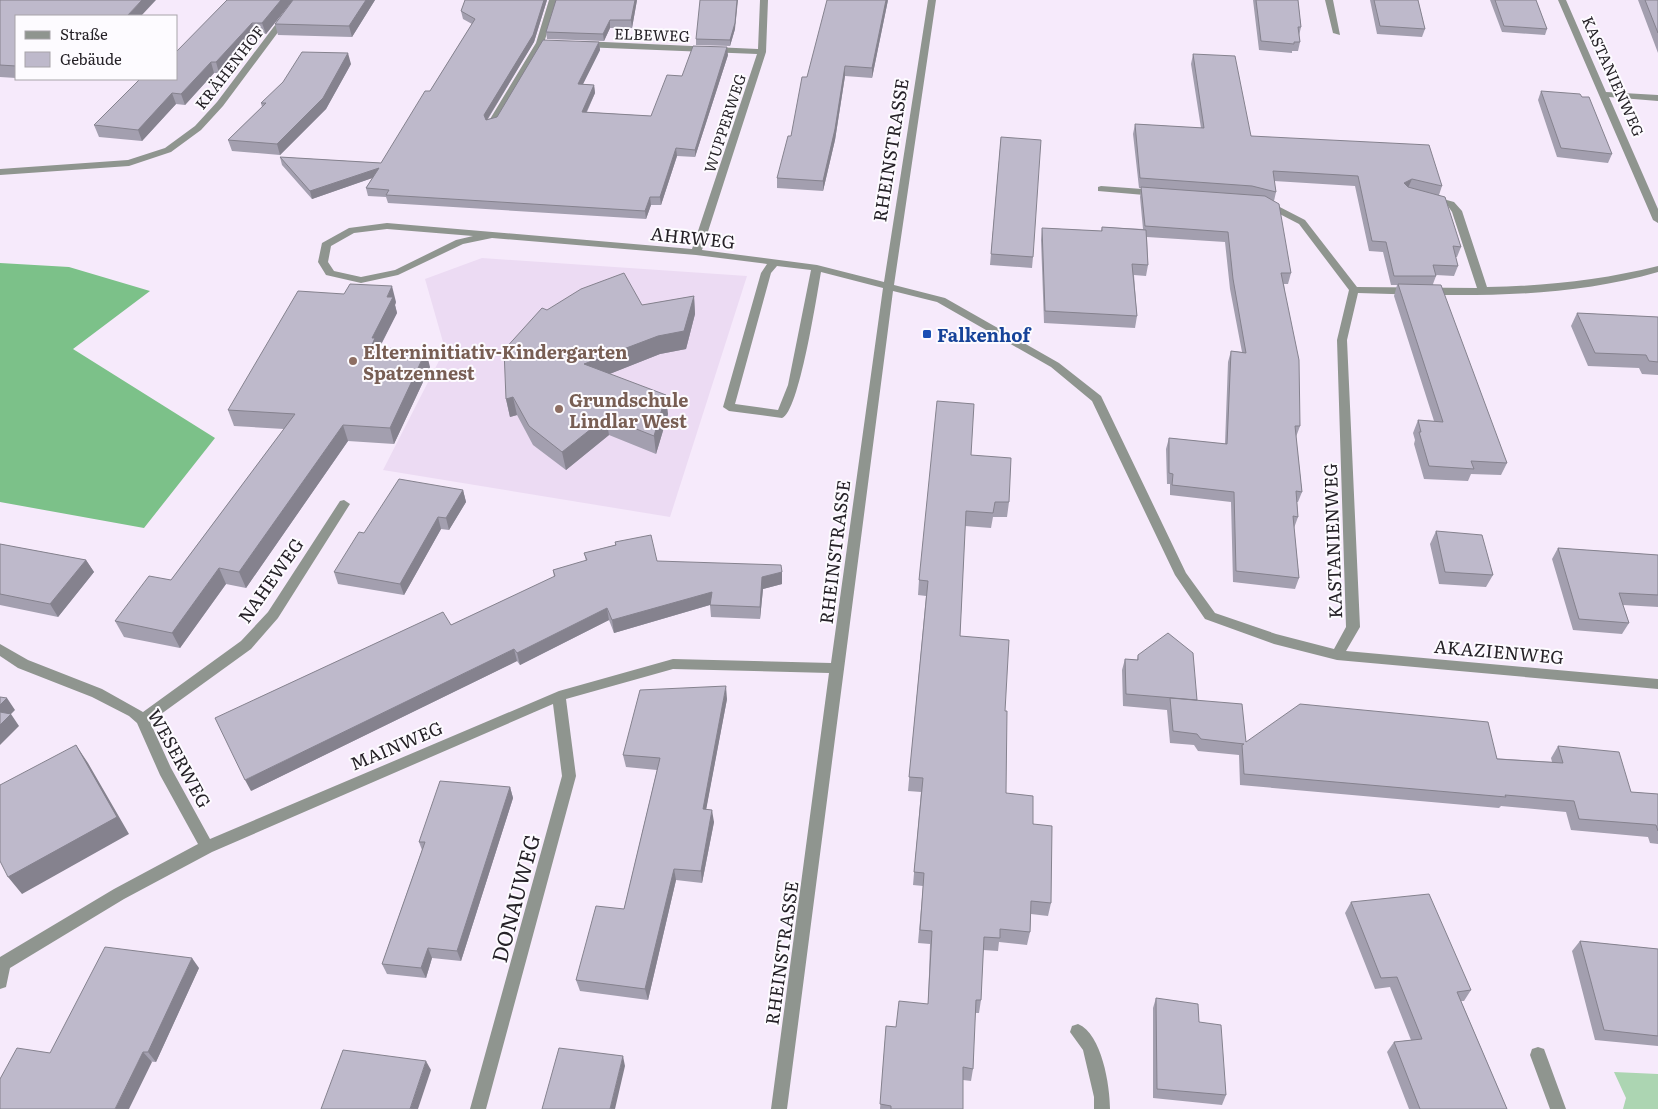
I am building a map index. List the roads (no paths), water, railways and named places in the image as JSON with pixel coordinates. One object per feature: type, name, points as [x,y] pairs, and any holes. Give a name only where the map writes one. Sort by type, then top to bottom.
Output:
[{"type":"street","name":"KRÄHENHOF","points":[[0,172],[129,163],[168,150],[198,128],[220,104],[298,0]]},
{"type":"street","points":[[492,124],[540,42],[553,0]]},
{"type":"street","name":"WUPPERWEG","points":[[696,252],[762,52],[764,0]]},
{"type":"street","name":"RHEINSTRASSE","points":[[779,1109],[888,286],[932,0]]},
{"type":"street","points":[[1329,0],[1337,33]]},
{"type":"street","name":"KASTANIENWEG","points":[[1562,0],[1658,220]]},
{"type":"street","points":[[540,42],[550,43]]},
{"type":"street","name":"ELBEWEG","points":[[570,44],[762,52]]},
{"type":"street","points":[[1604,94],[1658,98]]},
{"type":"street","points":[[1101,189],[1166,194]]},
{"type":"street","points":[[1425,197],[1451,204],[1457,211],[1483,291]]},
{"type":"street","points":[[1258,201],[1302,222],[1354,290],[1483,291],[1541,288],[1619,279],[1658,269]]},
{"type":"street","name":"AHRWEG","points":[[492,234],[460,242],[398,272],[361,280],[330,273],[323,262],[326,245],[352,230],[387,226],[492,234],[696,252],[817,268],[888,286]]},
{"type":"street","points":[[774,263],[766,273],[730,407],[782,414],[794,385],[817,268]]},
{"type":"street","points":[[888,286],[941,300],[1055,366],[1097,399],[1181,575],[1210,616],[1274,639],[1337,655]]},
{"type":"street","name":"KASTANIENWEG","points":[[1337,655],[1353,627],[1342,340],[1354,290]]},
{"type":"street","name":"NAHEWEG","points":[[142,720],[246,645],[274,615],[344,504]]},
{"type":"street","name":"WESERWEG","points":[[0,649],[23,664],[97,692],[134,712],[142,720],[165,771],[207,847]]},
{"type":"street","name":"AKAZIENWEG","points":[[1337,655],[1658,684]]},
{"type":"street","name":"MAINWEG","points":[[2,965],[119,894],[207,847],[559,696],[673,664],[838,668]]},
{"type":"street","name":"DONAUWEG","points":[[478,1109],[569,776],[559,696]]},
{"type":"street","points":[[0,982],[2,965]]},
{"type":"street","points":[[1078,1032],[1090,1046],[1102,1097],[1102,1109]]},
{"type":"street","points":[[1538,1056],[1558,1109]]},
{"type":"place","name":"Falkenhof","points":[[927,334]]},
{"type":"place","name":"Elterninitiativ-Kindergarten Spatzennest","points":[[353,361]]},
{"type":"place","name":"Grundschule Lindlar West","points":[[559,409]]}]
